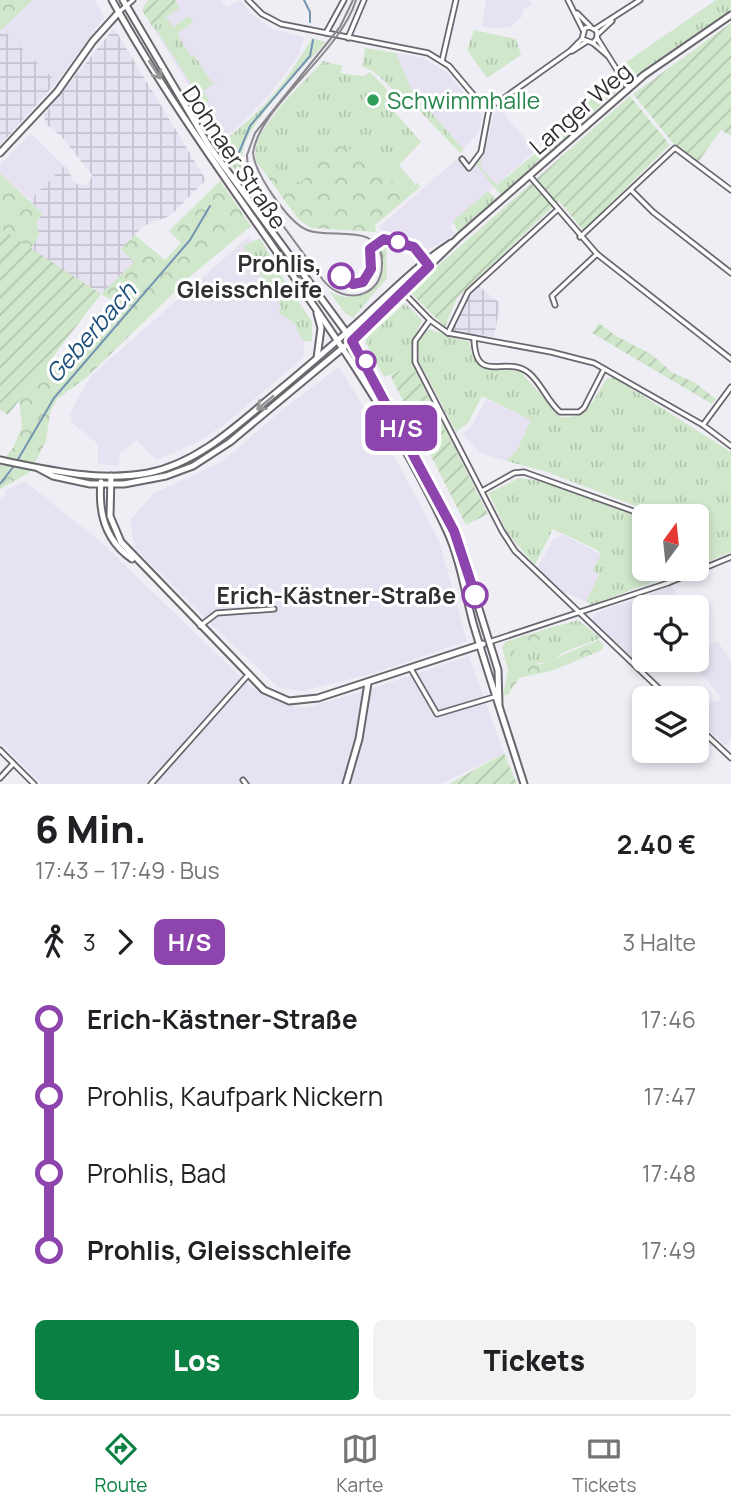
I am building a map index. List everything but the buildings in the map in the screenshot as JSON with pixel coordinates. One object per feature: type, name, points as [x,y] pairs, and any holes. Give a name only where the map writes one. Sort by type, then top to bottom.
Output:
[{"type":"main road","name":"Dohnaer Straße","points":[[112,0],[206,152],[385,411],[447,532],[494,697],[524,784]]},
{"type":"main road","name":"Dohnaer Straße","points":[[124,3],[209,146],[352,341],[454,531],[500,680],[500,712]]},
{"type":"main road","points":[[0,153],[57,92],[93,41],[119,12]]},
{"type":"main road","name":"Langer Weg","points":[[36,468],[53,476],[110,485],[166,476],[193,466],[230,442],[352,341],[459,237],[657,65],[731,15]]},
{"type":"main road","name":"Langer Weg","points":[[36,468],[111,476],[149,473],[185,460],[225,437],[317,359],[414,268],[459,237]]},
{"type":"main road","points":[[317,310],[321,328],[317,359]]},
{"type":"main road","points":[[0,460],[36,468]]},
{"type":"main road","points":[[102,475],[103,517],[108,535],[125,555],[139,564]]},
{"type":"main road","points":[[111,476],[110,516],[114,532],[139,564],[248,675],[272,695],[296,702],[318,698],[489,642]]},
{"type":"main road","points":[[345,784],[359,738],[368,683]]},
{"type":"street","points":[[119,12],[124,3],[133,0]]},
{"type":"street","points":[[248,0],[271,20],[420,51],[442,61],[476,98],[490,104],[505,101],[584,41],[593,43],[607,55]]},
{"type":"street","points":[[326,33],[344,0]]},
{"type":"street","points":[[348,38],[363,0]]},
{"type":"street","points":[[442,61],[456,0]]},
{"type":"street","points":[[568,0],[597,33],[607,55],[629,89]]},
{"type":"street","points":[[593,43],[597,33],[640,0]]},
{"type":"street","points":[[577,13],[584,41]]},
{"type":"street","points":[[583,30],[590,27]]},
{"type":"street","points":[[462,159],[469,167],[480,155],[490,104]]},
{"type":"street","points":[[580,237],[675,148],[731,190]]},
{"type":"street","points":[[529,175],[556,210],[597,254],[731,359]]},
{"type":"street","points":[[631,190],[653,212],[731,273]]},
{"type":"street","points":[[447,333],[468,292],[556,210]]},
{"type":"street","points":[[555,305],[552,296],[597,254]]},
{"type":"street","points":[[403,292],[447,333],[551,352],[605,369],[703,425],[731,446]]},
{"type":"street","points":[[430,320],[415,341],[415,362],[514,551],[577,614],[657,686]]},
{"type":"street","points":[[474,338],[476,355],[480,362],[487,367],[517,367],[527,371],[559,412],[579,412],[584,408],[605,369]]},
{"type":"street","points":[[703,425],[731,387]]},
{"type":"street","points":[[482,491],[514,473],[524,472],[632,511]]},
{"type":"street","points":[[709,565],[731,557]]},
{"type":"street","points":[[489,642],[577,614],[665,581]]},
{"type":"street","points":[[200,626],[217,613],[274,609]]},
{"type":"street","points":[[411,669],[437,714],[494,697]]},
{"type":"street","points":[[151,784],[248,675]]},
{"type":"street","points":[[709,737],[731,758]]},
{"type":"street","points":[[0,750],[34,784]]},
{"type":"street","points":[[0,778],[13,764]]},
{"type":"shaded area","points":[[33,0],[95,0],[104,17],[57,82],[2,29]]},
{"type":"shaded area","points":[[148,0],[221,0],[226,8],[241,0],[251,14],[272,29],[304,37],[299,55],[269,95],[237,128],[221,137],[142,10]]},
{"type":"shaded area","points":[[486,0],[529,0],[532,5],[524,8],[521,18],[510,27],[494,29],[482,26]]},
{"type":"shaded area","points":[[114,28],[206,180],[170,216],[143,226],[122,249],[134,262],[101,294],[30,250],[39,235],[37,223],[42,214],[30,200],[66,164],[74,183],[85,185],[90,181],[92,175],[61,136],[45,123],[44,115]]},
{"type":"shaded area","points":[[2,29],[57,82],[0,145],[0,31]]},
{"type":"shaded area","points":[[396,53],[423,58],[447,72],[482,115],[478,134],[463,149],[411,89]]},
{"type":"shaded area","points":[[500,109],[535,151],[450,226],[455,234],[428,250],[404,235],[382,231],[379,227],[458,158],[470,171],[484,154],[494,113]]},
{"type":"shaded area","points":[[31,133],[64,166],[30,200],[0,173],[0,165]]},
{"type":"shaded area","points":[[249,236],[307,324],[303,358],[224,425],[196,443],[156,460],[137,440],[120,453],[119,466],[98,464],[98,444],[72,423],[70,413],[90,377]]},
{"type":"shaded area","points":[[477,285],[500,303],[494,337],[452,331],[466,296]]},
{"type":"shaded area","points":[[339,367],[394,456],[439,540],[467,641],[374,673],[303,691],[279,688],[135,548],[130,520],[153,494],[223,461],[283,409]]},
{"type":"shaded area","points":[[486,399],[531,420],[517,450],[506,461],[480,453],[462,434],[471,427]]},
{"type":"shaded area","points":[[24,481],[99,540],[251,687],[283,704],[304,708],[469,656],[504,753],[441,784],[42,784],[0,742],[0,501],[6,495],[5,491]]},
{"type":"shaded area","points":[[563,535],[601,554],[593,570],[600,574],[586,602],[565,592],[563,594],[537,568],[554,538]]},
{"type":"shaded area","points":[[672,586],[676,593],[674,595],[646,595]]},
{"type":"shaded area","points":[[632,600],[632,657],[592,620],[595,613]]},
{"type":"shaded area","points":[[717,641],[731,660],[731,740],[725,746],[709,730],[709,705],[722,699],[700,672],[709,672],[709,647]]},
{"type":"green space","points":[[0,0],[33,0],[0,31]]},
{"type":"green space","points":[[148,0],[175,0],[180,8],[152,26],[142,10]]},
{"type":"green space","points":[[716,0],[731,0],[731,10],[637,75],[625,74],[619,67]]},
{"type":"green space","points":[[189,16],[193,22],[177,34],[191,56],[194,55],[213,84],[232,72],[203,91],[162,28],[157,31],[152,26],[166,17],[173,27]]},
{"type":"green space","points":[[731,23],[731,136],[721,130],[698,162],[673,143],[633,94]]},
{"type":"green space","points":[[162,28],[204,91],[209,101],[204,104],[157,31]]},
{"type":"green space","points":[[474,30],[516,39],[521,55],[487,78],[467,50]]},
{"type":"green space","points":[[312,38],[326,42],[278,95],[255,126],[243,151],[244,169],[257,196],[247,188],[217,144],[259,111],[293,69]]},
{"type":"green space","points":[[365,48],[396,53],[411,89],[464,150],[460,153],[411,102],[399,96],[377,74],[362,67]]},
{"type":"green space","points":[[323,61],[343,66],[340,73],[364,76],[370,72],[399,102],[392,109],[421,142],[399,165],[415,184],[402,195],[369,160],[315,168],[297,186],[258,152],[256,161],[260,136],[269,122]]},
{"type":"green space","points":[[614,76],[616,92],[501,195],[476,165],[480,160],[482,163],[479,166],[497,185],[538,151]]},
{"type":"green space","points":[[630,96],[670,145],[583,230],[559,201],[457,298],[445,327],[412,294],[413,288]]},
{"type":"green space","points":[[326,138],[369,159],[396,188],[411,188],[417,183],[420,187],[375,225],[376,232],[311,228],[299,220],[256,161],[258,151],[297,186],[315,168],[304,159]]},
{"type":"green space","points":[[0,173],[42,213],[37,223],[39,235],[30,250],[0,228]]},
{"type":"green space","points":[[220,181],[251,226],[192,275],[87,377],[57,399],[50,413],[46,441],[30,472],[0,489],[0,464],[13,448],[22,426],[19,399],[45,363],[55,367],[91,339],[113,315],[119,305],[101,294],[134,262],[121,249],[135,235],[165,260],[181,243],[169,231]]},
{"type":"green space","points":[[488,191],[496,199],[458,232],[453,221]]},
{"type":"green space","points":[[0,228],[101,294],[8,415],[0,410]]},
{"type":"green space","points":[[260,238],[288,287],[312,321],[312,342],[302,340],[295,324],[277,312],[282,308],[243,246]]},
{"type":"green space","points":[[378,245],[386,248],[387,278],[353,318],[344,312],[329,291],[355,297],[370,290],[381,276],[384,267]]},
{"type":"green space","points":[[405,303],[422,320],[411,346],[412,361],[488,514],[411,366],[384,377],[366,343],[367,338]]},
{"type":"green space","points":[[599,323],[616,336],[651,354],[673,373],[694,382],[716,399],[712,404],[592,333]]},
{"type":"green space","points":[[428,329],[470,342],[471,352],[483,368],[520,371],[560,417],[583,412],[606,379],[613,377],[731,452],[731,552],[709,561],[709,504],[632,505],[547,472],[506,461],[517,450],[531,420],[482,396],[468,423],[456,432],[419,361],[418,343]]},
{"type":"green space","points":[[411,365],[488,514],[466,525],[392,379],[391,375]]},
{"type":"green space","points":[[519,478],[540,481],[632,514],[632,581],[656,581],[591,605],[586,602],[599,575],[593,570],[601,554],[553,529],[535,565],[507,533],[489,493]]},
{"type":"green space","points":[[578,620],[601,638],[564,652],[550,662],[522,664],[514,651],[516,649],[549,637],[546,629]]},
{"type":"green space","points":[[546,629],[549,637],[514,651],[522,664],[531,660],[540,665],[598,640],[604,644],[602,650],[554,670],[519,678],[508,695],[503,695],[508,670],[502,648],[505,642]]},
{"type":"green space","points":[[504,753],[517,784],[449,784]]},
{"type":"waterway","name":"Geberbach","points":[[304,0],[310,12],[310,22]]},
{"type":"waterway","name":"Geberbach","points":[[235,162],[250,126],[310,56],[313,40]]},
{"type":"waterway","name":"Geberbach","points":[[17,461],[54,398],[190,240],[210,206]]},
{"type":"waterway","name":"Geberbach","points":[[0,484],[14,466]]},
{"type":"tram line","points":[[353,0],[340,27],[255,133],[247,155],[248,170],[256,189],[323,280],[341,294],[351,295],[370,290],[377,283],[382,262],[379,249],[373,241],[364,236],[317,233],[299,225],[282,208],[266,184],[253,153],[258,135],[269,117],[334,40],[356,0]]},
{"type":"bus line","name":"H/S","points":[[341,276],[353,284],[363,282],[371,269],[370,249],[374,243],[384,239],[408,243],[429,266],[352,341],[366,361],[454,531],[475,595]]},
{"type":"place","name":"Schwimmhalle","points":[[373,100]]},
{"type":"place","name":"Prohlis, Gleisschleife","points":[[341,276]]},
{"type":"place","name":"Erich-Kästner-Straße","points":[[475,595]]}]
